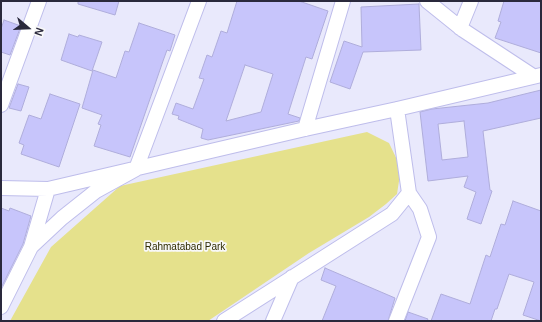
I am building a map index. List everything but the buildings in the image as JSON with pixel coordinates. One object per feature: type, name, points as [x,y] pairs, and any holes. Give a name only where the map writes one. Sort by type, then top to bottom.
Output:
[{"type":"street","points":[[1,105],[39,1]]},
{"type":"street","points":[[31,247],[62,218],[96,191],[136,168],[199,1]]},
{"type":"street","points":[[305,129],[342,1]]},
{"type":"street","points":[[427,1],[460,28],[537,75]]},
{"type":"street","points":[[460,28],[471,1]]},
{"type":"street","points":[[1,188],[48,189],[397,109],[537,75]]},
{"type":"street","points":[[396,321],[429,237],[420,208],[409,193],[397,109]]},
{"type":"street","points":[[1,307],[31,247],[48,189]]},
{"type":"street","points":[[224,321],[392,214],[409,193]]},
{"type":"street","points":[[273,321],[292,277]]},
{"type":"green space","name":"Rahmatabad Park","points":[[367,132],[389,143],[401,168],[397,194],[369,217],[309,253],[208,321],[10,321],[51,247],[120,186]]}]
